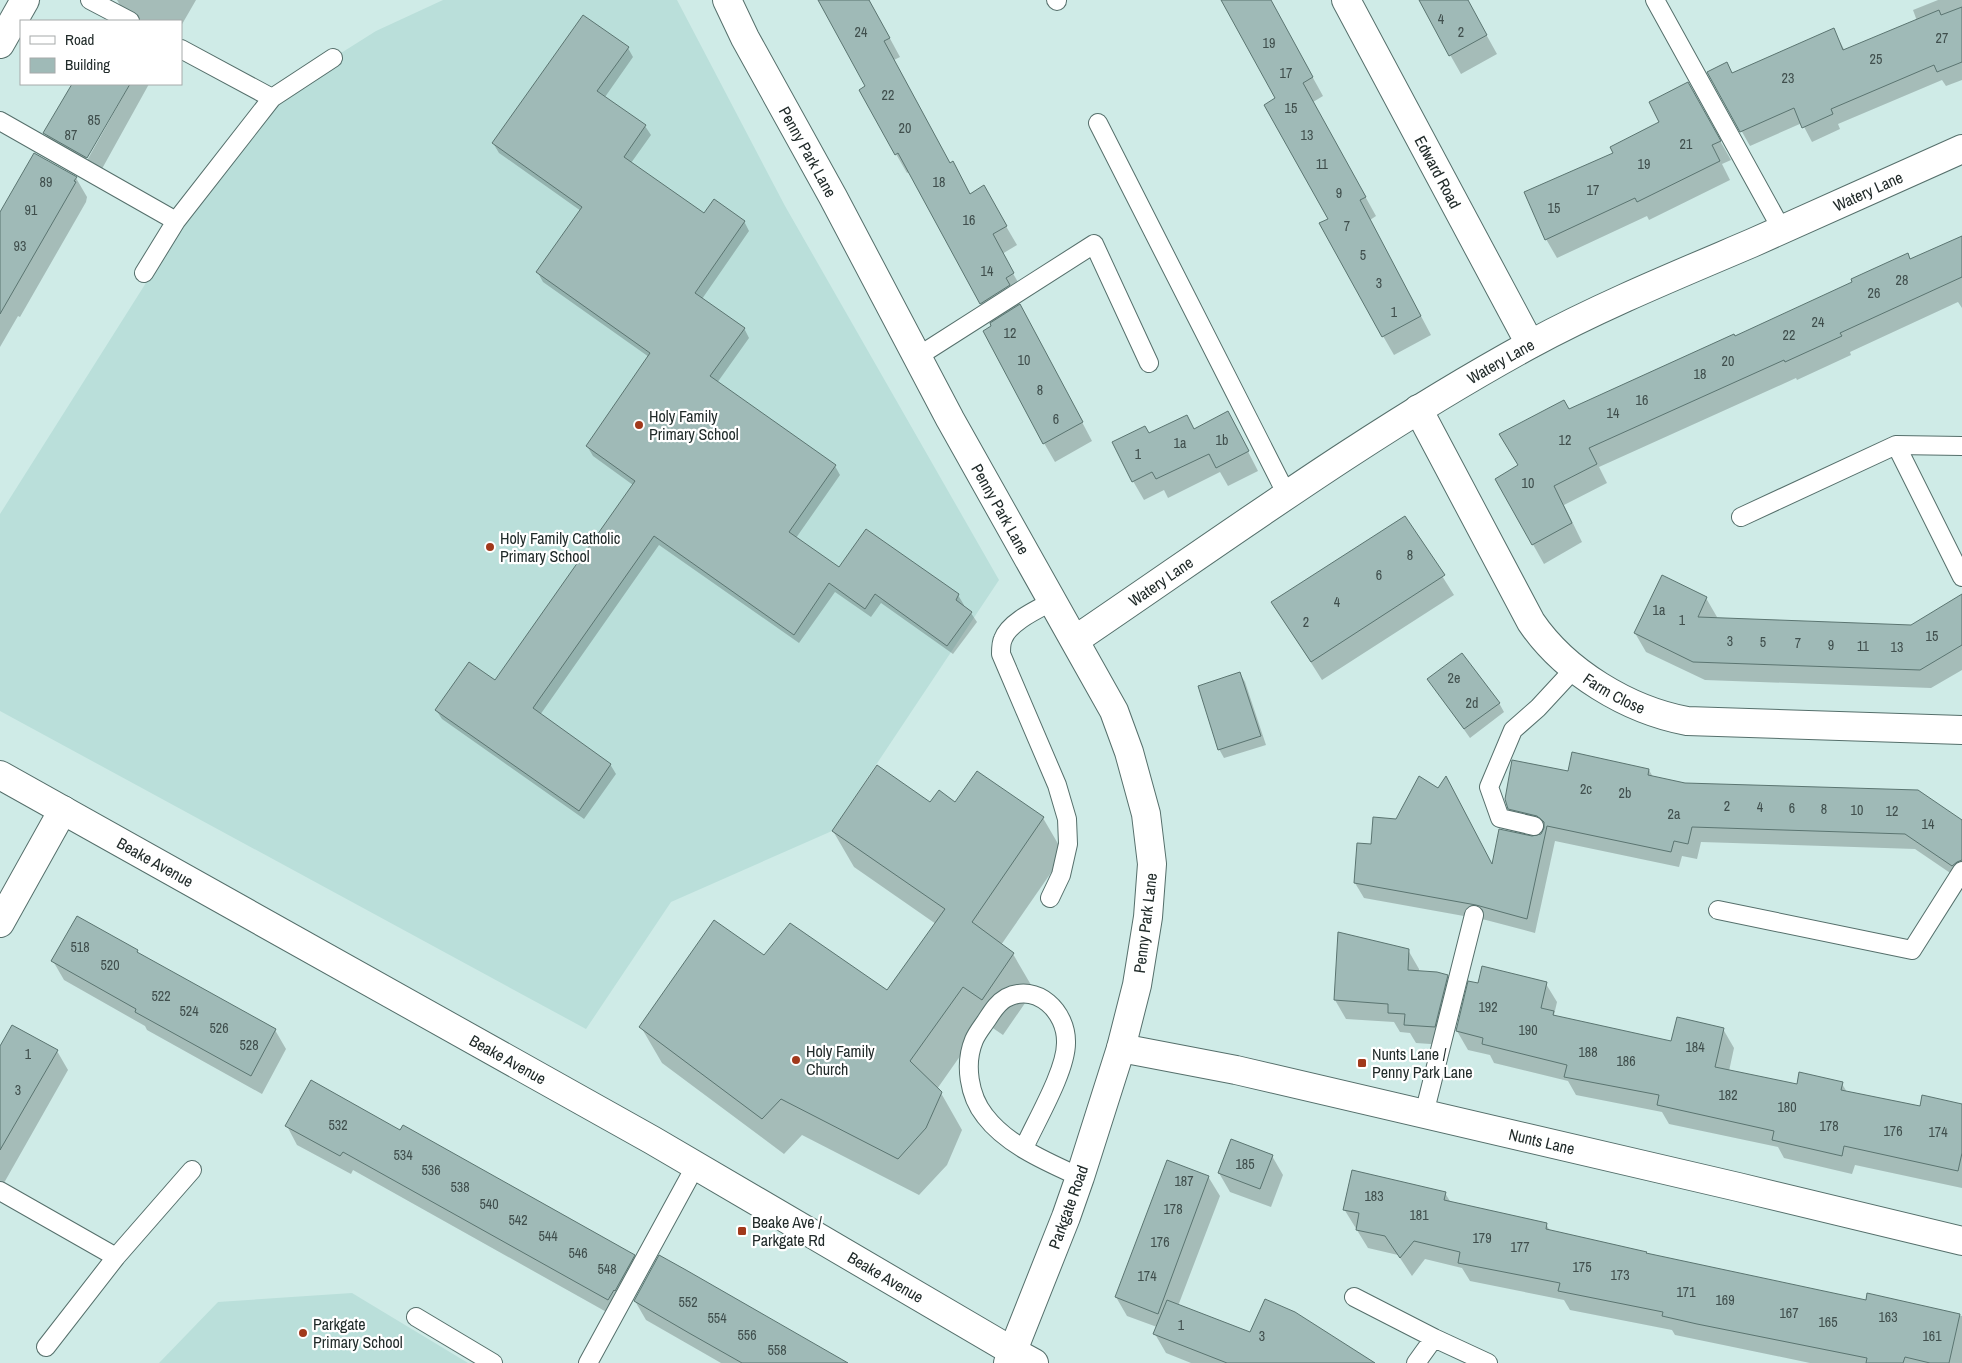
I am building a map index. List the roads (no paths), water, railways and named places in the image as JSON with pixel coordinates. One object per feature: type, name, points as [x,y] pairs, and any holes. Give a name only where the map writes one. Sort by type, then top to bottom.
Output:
[{"type":"street","points":[[0,44],[25,0]]},
{"type":"street","name":"Penny Park Lane","points":[[727,0],[745,38],[833,197],[950,419],[1114,711],[1129,752],[1146,814],[1152,864],[1148,917],[1137,985],[1121,1048]]},
{"type":"street","name":"Edward Road","points":[[1346,0],[1530,344]]},
{"type":"street","name":"Watery Lane","points":[[1075,640],[1287,495],[1418,409],[1530,344],[1624,298],[1782,230],[1962,149]]},
{"type":"street","name":"Farm Close","points":[[1418,409],[1531,622],[1550,647],[1575,668],[1620,697],[1643,709],[1687,721],[1962,730]]},
{"type":"street","name":"Beake Avenue","points":[[0,775],[280,930],[696,1165],[1018,1359]]},
{"type":"street","points":[[0,923],[63,810]]},
{"type":"street","name":"Nunts Lane","points":[[1121,1048],[1236,1070],[1962,1241]]},
{"type":"street","name":"Parkgate Road","points":[[1018,1359],[1121,1048]]},
{"type":"lane","points":[[90,0],[128,20]]},
{"type":"lane","points":[[1655,0],[1782,230]]},
{"type":"lane","points":[[182,50],[272,98]]},
{"type":"lane","points":[[144,273],[176,221],[272,98],[333,58]]},
{"type":"lane","points":[[0,121],[176,221]]},
{"type":"lane","points":[[1098,123],[1287,495]]},
{"type":"lane","points":[[917,356],[1094,244],[1149,363]]},
{"type":"lane","points":[[1896,445],[1962,577]]},
{"type":"lane","points":[[1741,517],[1896,445],[1962,446]]},
{"type":"lane","points":[[1050,898],[1061,875],[1068,844],[1067,819],[1057,786],[1001,654],[1003,638],[1012,626],[1053,601]]},
{"type":"lane","points":[[1534,826],[1500,818],[1489,787],[1513,730],[1538,708],[1575,668]]},
{"type":"lane","points":[[1718,910],[1912,950],[1962,871]]},
{"type":"lane","points":[[1424,1114],[1474,915]]},
{"type":"lane","points":[[1024,1148],[1063,1064],[1067,1042],[1062,1021],[1053,1006],[1039,996],[1022,994],[1006,998],[994,1008],[974,1040],[969,1065],[972,1093],[984,1116],[1006,1136],[1024,1148],[1047,1162],[1080,1176]]},
{"type":"lane","points":[[588,1363],[696,1165]]},
{"type":"lane","points":[[46,1347],[116,1257],[192,1170]]},
{"type":"lane","points":[[0,1191],[116,1257]]},
{"type":"lane","points":[[1354,1297],[1488,1363]]},
{"type":"lane","points":[[416,1317],[493,1363]]},
{"type":"lane","points":[[1416,1363],[1434,1338]]},
{"type":"place","name":"Holy Family Primary School","points":[[639,425]]},
{"type":"place","name":"Holy Family Catholic Primary School","points":[[490,547]]},
{"type":"place","name":"Holy Family Church","points":[[796,1060]]},
{"type":"place","name":"Nunts Lane / Penny Park Lane","points":[[1362,1063]]},
{"type":"place","name":"Beake Ave / Parkgate Rd","points":[[742,1231]]},
{"type":"place","name":"Parkgate Primary School","points":[[303,1333]]}]
